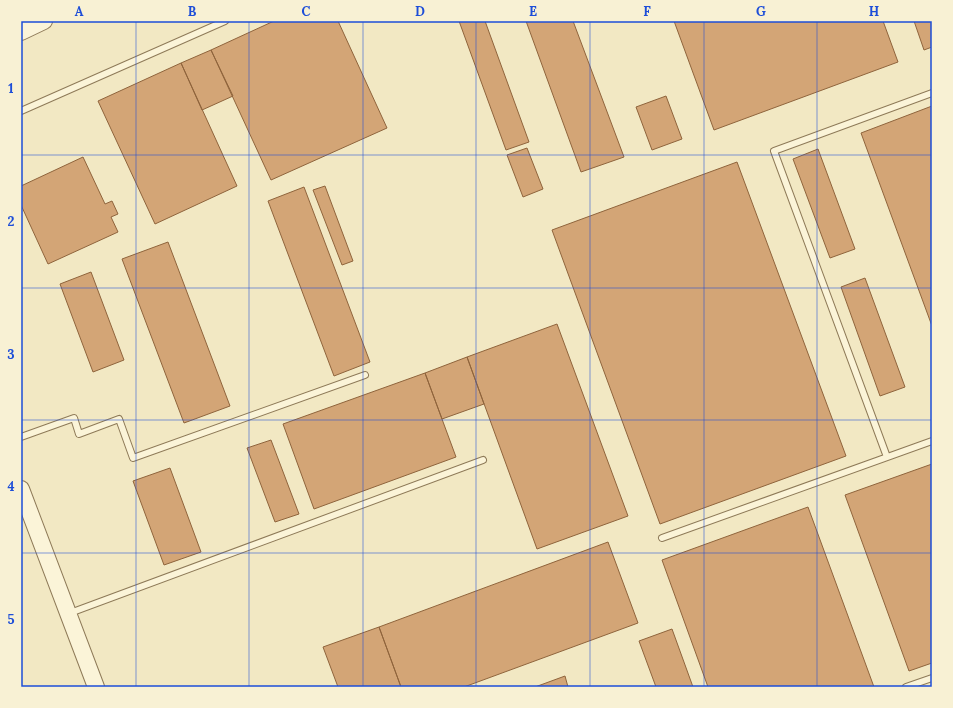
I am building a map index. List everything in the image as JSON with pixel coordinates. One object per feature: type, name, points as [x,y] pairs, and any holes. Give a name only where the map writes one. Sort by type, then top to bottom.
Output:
[{"type":"street","points":[[21,32],[44,21]]},
{"type":"street","points":[[21,489],[96,687]]},
{"type":"lane","points":[[21,112],[225,21]]},
{"type":"lane","points":[[887,457],[774,152],[932,93]]},
{"type":"lane","points":[[21,437],[74,418],[79,434],[119,420],[133,458],[365,375]]},
{"type":"lane","points":[[662,538],[932,441]]},
{"type":"lane","points":[[68,614],[483,460]]},
{"type":"lane","points":[[906,687],[932,678]]},
{"type":"building","points":[[274,21],[338,21],[387,128],[271,180],[211,50]]},
{"type":"building","points":[[459,21],[485,21],[529,142],[506,150]]},
{"type":"building","points":[[526,21],[573,21],[624,157],[581,172]]},
{"type":"building","points":[[674,21],[883,21],[898,62],[714,130]]},
{"type":"building","points":[[914,21],[932,21],[932,47],[924,50]]},
{"type":"building","points":[[211,50],[233,96],[202,110],[181,63]]},
{"type":"building","points":[[181,63],[237,186],[155,224],[98,101]]},
{"type":"building","points":[[666,96],[682,139],[652,150],[636,107]]},
{"type":"building","points":[[932,106],[932,326],[861,133]]},
{"type":"building","points":[[527,148],[543,189],[523,197],[507,155]]},
{"type":"building","points":[[818,149],[855,249],[830,258],[793,159]]},
{"type":"building","points":[[83,157],[105,204],[112,201],[118,214],[111,217],[118,232],[48,264],[21,205],[21,186]]},
{"type":"building","points":[[737,162],[846,456],[660,524],[552,230]]},
{"type":"building","points":[[325,186],[353,261],[342,265],[313,190]]},
{"type":"building","points":[[304,187],[370,362],[334,376],[268,201]]},
{"type":"building","points":[[168,242],[230,406],[184,423],[122,259]]},
{"type":"building","points":[[91,272],[124,360],[93,372],[60,284]]},
{"type":"building","points":[[865,278],[905,387],[880,396],[841,287]]},
{"type":"building","points":[[557,324],[628,516],[537,549],[467,357]]},
{"type":"building","points":[[467,357],[484,404],[442,419],[425,373]]},
{"type":"building","points":[[425,373],[456,457],[314,509],[283,424]]},
{"type":"building","points":[[271,440],[299,514],[275,522],[247,448]]},
{"type":"building","points":[[932,464],[932,663],[909,671],[845,495]]},
{"type":"building","points":[[170,468],[201,552],[164,565],[133,481]]},
{"type":"building","points":[[808,507],[874,687],[708,687],[662,560]]},
{"type":"building","points":[[608,542],[638,623],[464,687],[401,687],[379,627]]},
{"type":"building","points":[[379,627],[401,687],[338,687],[323,647]]},
{"type":"building","points":[[672,629],[693,687],[656,687],[639,641]]},
{"type":"building","points":[[565,676],[568,687],[535,687]]}]
